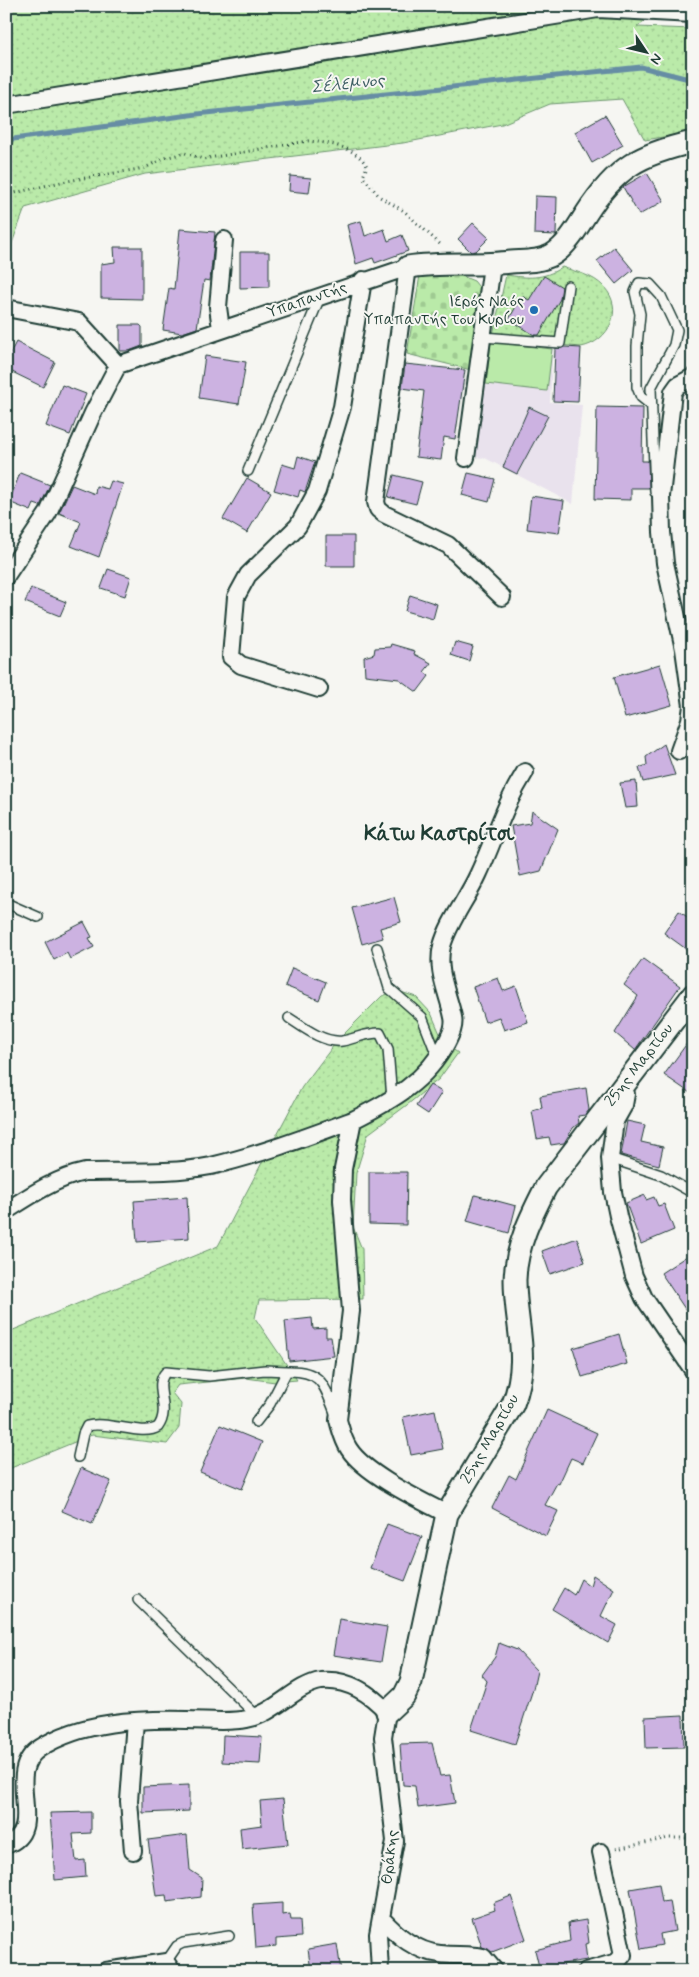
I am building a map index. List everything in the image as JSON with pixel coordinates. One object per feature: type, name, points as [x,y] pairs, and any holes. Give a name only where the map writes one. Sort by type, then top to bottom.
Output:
[{"type":"street","points":[[6,105],[598,9],[693,14]]},
{"type":"street","name":"Υπαπαντής","points":[[118,365],[363,280],[408,267],[434,264],[492,265],[532,261],[552,255],[566,243],[600,194],[624,169],[640,158],[693,142]]},
{"type":"street","points":[[221,329],[218,307],[224,240]]},
{"type":"street","points":[[466,458],[492,265]]},
{"type":"street","points":[[408,267],[376,502],[378,509],[384,514],[448,544],[502,597]]},
{"type":"street","points":[[318,689],[240,665],[231,658],[236,597],[248,575],[298,526],[318,492],[342,407],[363,280]]},
{"type":"street","points":[[6,308],[79,322],[118,365],[93,413],[48,513],[6,576]]},
{"type":"street","points":[[679,751],[690,720],[692,706],[687,664],[665,563],[661,496],[673,392],[678,384],[693,377]]},
{"type":"street","points":[[6,1211],[38,1191],[71,1175],[85,1172],[176,1170],[211,1166],[303,1139],[353,1120],[392,1099],[417,1081],[438,1058],[450,1035],[453,1019],[441,974],[442,947],[479,873],[509,797],[525,772]]},
{"type":"street","name":"25ης Μαρτίου","points":[[387,1712],[404,1696],[410,1682],[447,1514],[513,1404],[519,1387],[523,1362],[516,1280],[519,1250],[528,1220],[546,1187],[693,995]]},
{"type":"street","points":[[622,1088],[626,1094],[624,1105],[615,1121],[610,1158],[613,1192],[634,1276],[644,1298],[693,1370]]},
{"type":"street","points":[[353,1120],[343,1169],[342,1200],[351,1311],[338,1420],[348,1449],[357,1459],[400,1489],[447,1514]]},
{"type":"street","points":[[6,1845],[18,1840],[24,1831],[23,1774],[27,1760],[41,1747],[80,1730],[135,1721],[237,1721],[257,1716],[308,1686],[322,1681],[340,1682],[352,1686],[369,1696],[387,1712]]},
{"type":"street","name":"Θράκης","points":[[380,1971],[378,1940],[395,1841],[383,1737],[387,1712]]},
{"type":"street","points":[[133,1851],[129,1800],[135,1721]]},
{"type":"street","points":[[586,1971],[618,1962],[623,1955],[601,1852]]},
{"type":"street","points":[[382,1919],[398,1936],[416,1947],[440,1954],[483,1957],[495,1971]]},
{"type":"street","points":[[106,1971],[169,1967]]},
{"type":"lane","points":[[652,406],[641,397],[637,387],[637,346],[640,314],[635,292],[639,283],[650,284],[661,296],[677,330],[674,345],[651,388],[652,397],[655,492],[661,496]]},
{"type":"lane","points":[[483,337],[560,343],[568,286]]},
{"type":"lane","points":[[248,471],[322,295]]},
{"type":"lane","points":[[6,903],[38,917]]},
{"type":"lane","points":[[378,948],[389,988],[422,1017],[438,1058]]},
{"type":"lane","points":[[289,1018],[311,1032],[333,1040],[342,1041],[368,1033],[380,1033],[388,1049],[392,1099]]},
{"type":"lane","points":[[610,1158],[661,1175],[693,1193]]},
{"type":"lane","points":[[78,1457],[82,1434],[87,1426],[109,1424],[150,1430],[158,1427],[164,1413],[160,1384],[166,1372],[209,1376],[265,1370],[311,1372],[321,1382],[338,1420]]},
{"type":"lane","points":[[256,1422],[270,1404],[287,1370]]},
{"type":"lane","points":[[138,1600],[257,1716]]},
{"type":"lane","points":[[169,1967],[177,1946],[183,1943],[229,1936]]},
{"type":"path","points":[[6,195],[61,182],[145,168],[164,158],[185,154],[203,159],[308,141],[322,142],[355,152],[367,166],[363,177],[380,198],[404,211],[465,264]]},
{"type":"path","points":[[601,1852],[669,1838],[693,1838]]},
{"type":"shaded area","points":[[492,339],[553,346],[550,402],[582,405],[573,504],[485,458],[473,457]]},
{"type":"green space","points":[[6,6],[667,6],[637,27],[693,29],[693,132],[645,140],[622,99],[550,104],[502,124],[403,143],[145,174],[25,208],[8,254],[6,251]]},
{"type":"green space","points":[[562,267],[584,274],[604,287],[613,305],[611,323],[606,332],[591,344],[581,347],[492,339],[506,275],[535,277],[548,274]]},
{"type":"green space","points":[[457,274],[474,281],[483,292],[471,370],[407,354],[420,275]]},
{"type":"green space","points":[[491,342],[552,349],[547,391],[486,384]]},
{"type":"green space","points":[[398,991],[416,997],[431,1013],[444,1043],[458,1053],[439,1079],[368,1134],[356,1173],[353,1227],[362,1249],[363,1299],[259,1300],[255,1318],[297,1380],[275,1382],[246,1378],[178,1385],[172,1393],[181,1404],[179,1428],[167,1444],[92,1435],[6,1470],[6,1333],[218,1246],[302,1087],[337,1041],[382,996]]},
{"type":"building","points":[[605,115],[623,145],[592,163],[575,132]]},
{"type":"building","points":[[647,173],[664,201],[639,215],[623,187]]},
{"type":"building","points":[[290,176],[311,178],[309,193],[289,191]]},
{"type":"building","points":[[535,196],[557,197],[556,235],[534,234]]},
{"type":"building","points":[[361,221],[365,236],[384,229],[388,241],[402,235],[408,251],[375,263],[373,258],[356,264],[347,225]]},
{"type":"building","points":[[473,223],[489,238],[476,251],[471,252],[458,239]]},
{"type":"building","points":[[180,229],[215,232],[210,281],[204,280],[197,328],[182,333],[163,330],[169,288],[174,289]]},
{"type":"building","points":[[114,247],[142,247],[142,299],[101,298],[101,264],[115,262]]},
{"type":"building","points":[[614,247],[633,270],[616,284],[597,261]]},
{"type":"building","points":[[240,252],[269,252],[269,287],[240,288]]},
{"type":"building","name":"Ιερός Ναός Υπαπαντής του Κυρίου","points":[[544,276],[562,287],[560,299],[539,335],[534,335],[509,319],[522,296],[529,300]]},
{"type":"building","points":[[120,325],[140,325],[142,327],[142,346],[129,351],[120,351]]},
{"type":"building","points":[[16,342],[55,362],[43,387],[6,369],[6,361]]},
{"type":"building","points":[[565,347],[581,348],[578,402],[553,401],[555,349]]},
{"type":"building","points":[[205,356],[246,362],[239,404],[199,398]]},
{"type":"building","points":[[405,364],[465,370],[455,439],[444,437],[441,460],[416,457],[424,391],[402,388]]},
{"type":"building","points":[[62,385],[86,394],[70,435],[46,426]]},
{"type":"building","points":[[529,407],[548,416],[517,474],[503,467]]},
{"type":"building","points":[[597,407],[643,408],[642,461],[648,461],[649,488],[631,488],[631,500],[595,499]]},
{"type":"building","points":[[298,456],[315,462],[305,492],[300,490],[298,497],[274,490],[282,464],[295,468]]},
{"type":"building","points":[[20,473],[50,485],[40,506],[34,504],[31,511],[9,502]]},
{"type":"building","points":[[468,473],[495,479],[489,502],[462,495]]},
{"type":"building","points":[[394,475],[422,482],[416,504],[388,497]]},
{"type":"building","points":[[247,478],[271,492],[247,533],[223,519]]},
{"type":"building","points":[[111,481],[123,484],[99,557],[71,546],[81,522],[59,513],[72,485],[95,494],[96,486],[108,489]]},
{"type":"building","points":[[531,496],[564,501],[559,533],[527,529]]},
{"type":"building","points":[[326,536],[354,536],[354,566],[326,566]]},
{"type":"building","points":[[108,569],[131,577],[125,596],[101,588]]},
{"type":"building","points":[[31,588],[66,602],[60,616],[25,602]]},
{"type":"building","points":[[410,595],[437,604],[433,619],[405,611]]},
{"type":"building","points":[[455,642],[473,647],[469,661],[451,655]]},
{"type":"building","points":[[391,644],[415,651],[414,654],[431,663],[424,672],[429,676],[417,692],[399,679],[365,675],[364,657],[374,654],[375,648],[390,647]]},
{"type":"building","points":[[660,664],[672,705],[625,718],[614,677]]},
{"type":"building","points":[[664,744],[675,775],[643,782],[639,768],[647,765],[646,757]]},
{"type":"building","points":[[636,781],[638,807],[625,808],[620,783]]},
{"type":"building","points":[[532,811],[558,829],[541,871],[520,876],[511,826],[530,823]]},
{"type":"building","points":[[394,897],[401,922],[380,928],[383,938],[362,944],[352,908]]},
{"type":"building","points":[[679,911],[693,921],[693,954],[664,933]]},
{"type":"building","points":[[84,922],[92,937],[89,938],[94,947],[70,959],[67,953],[54,960],[45,942]]},
{"type":"building","points":[[643,959],[680,986],[635,1050],[615,1033],[638,996],[624,985]]},
{"type":"building","points":[[292,968],[326,982],[319,1000],[285,986]]},
{"type":"building","points":[[498,978],[503,991],[516,986],[528,1022],[504,1030],[499,1017],[485,1022],[473,987]]},
{"type":"building","points":[[693,1035],[693,1095],[664,1075]]},
{"type":"building","points":[[430,1085],[442,1092],[428,1114],[416,1106]]},
{"type":"building","points":[[586,1088],[589,1110],[585,1115],[578,1116],[579,1123],[573,1128],[564,1143],[551,1145],[549,1137],[537,1139],[532,1111],[542,1108],[540,1096]]},
{"type":"building","points":[[627,1121],[645,1125],[641,1142],[663,1147],[659,1165],[621,1155]]},
{"type":"building","points":[[369,1172],[407,1172],[406,1225],[369,1224]]},
{"type":"building","points":[[475,1195],[516,1206],[509,1233],[467,1221]]},
{"type":"building","points":[[645,1195],[646,1200],[654,1197],[658,1206],[664,1204],[674,1230],[641,1244],[626,1203]]},
{"type":"building","points":[[187,1197],[189,1238],[137,1242],[134,1201]]},
{"type":"building","points":[[577,1238],[585,1262],[550,1274],[542,1251]]},
{"type":"building","points":[[693,1252],[693,1321],[661,1273]]},
{"type":"building","points":[[312,1318],[313,1329],[326,1328],[326,1337],[331,1337],[334,1356],[289,1361],[285,1321]]},
{"type":"building","points":[[619,1334],[627,1364],[582,1377],[573,1348]]},
{"type":"building","points":[[435,1410],[443,1449],[411,1455],[403,1417]]},
{"type":"building","points":[[547,1410],[597,1433],[583,1463],[571,1458],[559,1484],[557,1483],[545,1505],[558,1511],[546,1536],[492,1508],[509,1475],[516,1479]]},
{"type":"building","points":[[220,1425],[262,1442],[242,1489],[200,1472]]},
{"type":"building","points":[[81,1468],[111,1481],[92,1524],[62,1511]]},
{"type":"building","points":[[387,1524],[422,1537],[405,1581],[370,1568]]},
{"type":"building","points":[[593,1575],[614,1589],[601,1616],[617,1625],[608,1643],[552,1609],[564,1588],[574,1595],[581,1579],[590,1586]]},
{"type":"building","points":[[339,1619],[387,1627],[381,1662],[333,1655]]},
{"type":"building","points":[[499,1643],[517,1650],[537,1671],[515,1744],[471,1730],[487,1681],[482,1675],[495,1657]]},
{"type":"building","points":[[683,1715],[684,1747],[646,1748],[645,1717]]},
{"type":"building","points":[[223,1735],[262,1737],[260,1764],[222,1762]]},
{"type":"building","points":[[432,1743],[440,1776],[450,1775],[455,1803],[418,1808],[415,1786],[403,1785],[400,1744]]},
{"type":"building","points":[[189,1785],[189,1811],[143,1813],[143,1787]]},
{"type":"building","points":[[283,1799],[288,1844],[242,1849],[240,1828],[262,1825],[260,1801]]},
{"type":"building","points":[[91,1812],[91,1833],[73,1834],[76,1861],[85,1860],[86,1877],[55,1880],[50,1813]]},
{"type":"building","points":[[187,1835],[190,1870],[202,1878],[201,1897],[167,1902],[166,1895],[156,1896],[148,1840]]},
{"type":"building","points":[[659,1884],[662,1902],[670,1901],[675,1931],[660,1934],[662,1945],[641,1949],[630,1889]]},
{"type":"building","points":[[511,1896],[526,1939],[492,1952],[482,1947],[472,1918],[495,1910],[493,1903]]},
{"type":"building","points":[[282,1903],[282,1915],[290,1914],[291,1920],[300,1920],[301,1937],[276,1939],[276,1946],[256,1948],[253,1905]]},
{"type":"building","points":[[586,1920],[589,1943],[585,1944],[587,1960],[563,1964],[565,1971],[540,1971],[535,1950],[570,1941],[568,1923]]},
{"type":"building","points":[[337,1944],[341,1971],[311,1971],[308,1949]]},
{"type":"waterway","name":"Σέλεμνος","points":[[6,140],[197,114],[641,67],[693,80]]},
{"type":"place","name":"Ιερός Ναός Υπαπαντής του Κυρίου","points":[[534,310]]},
{"type":"district","name":"Κάτω Καστρίτσι","points":[[439,834]]}]
